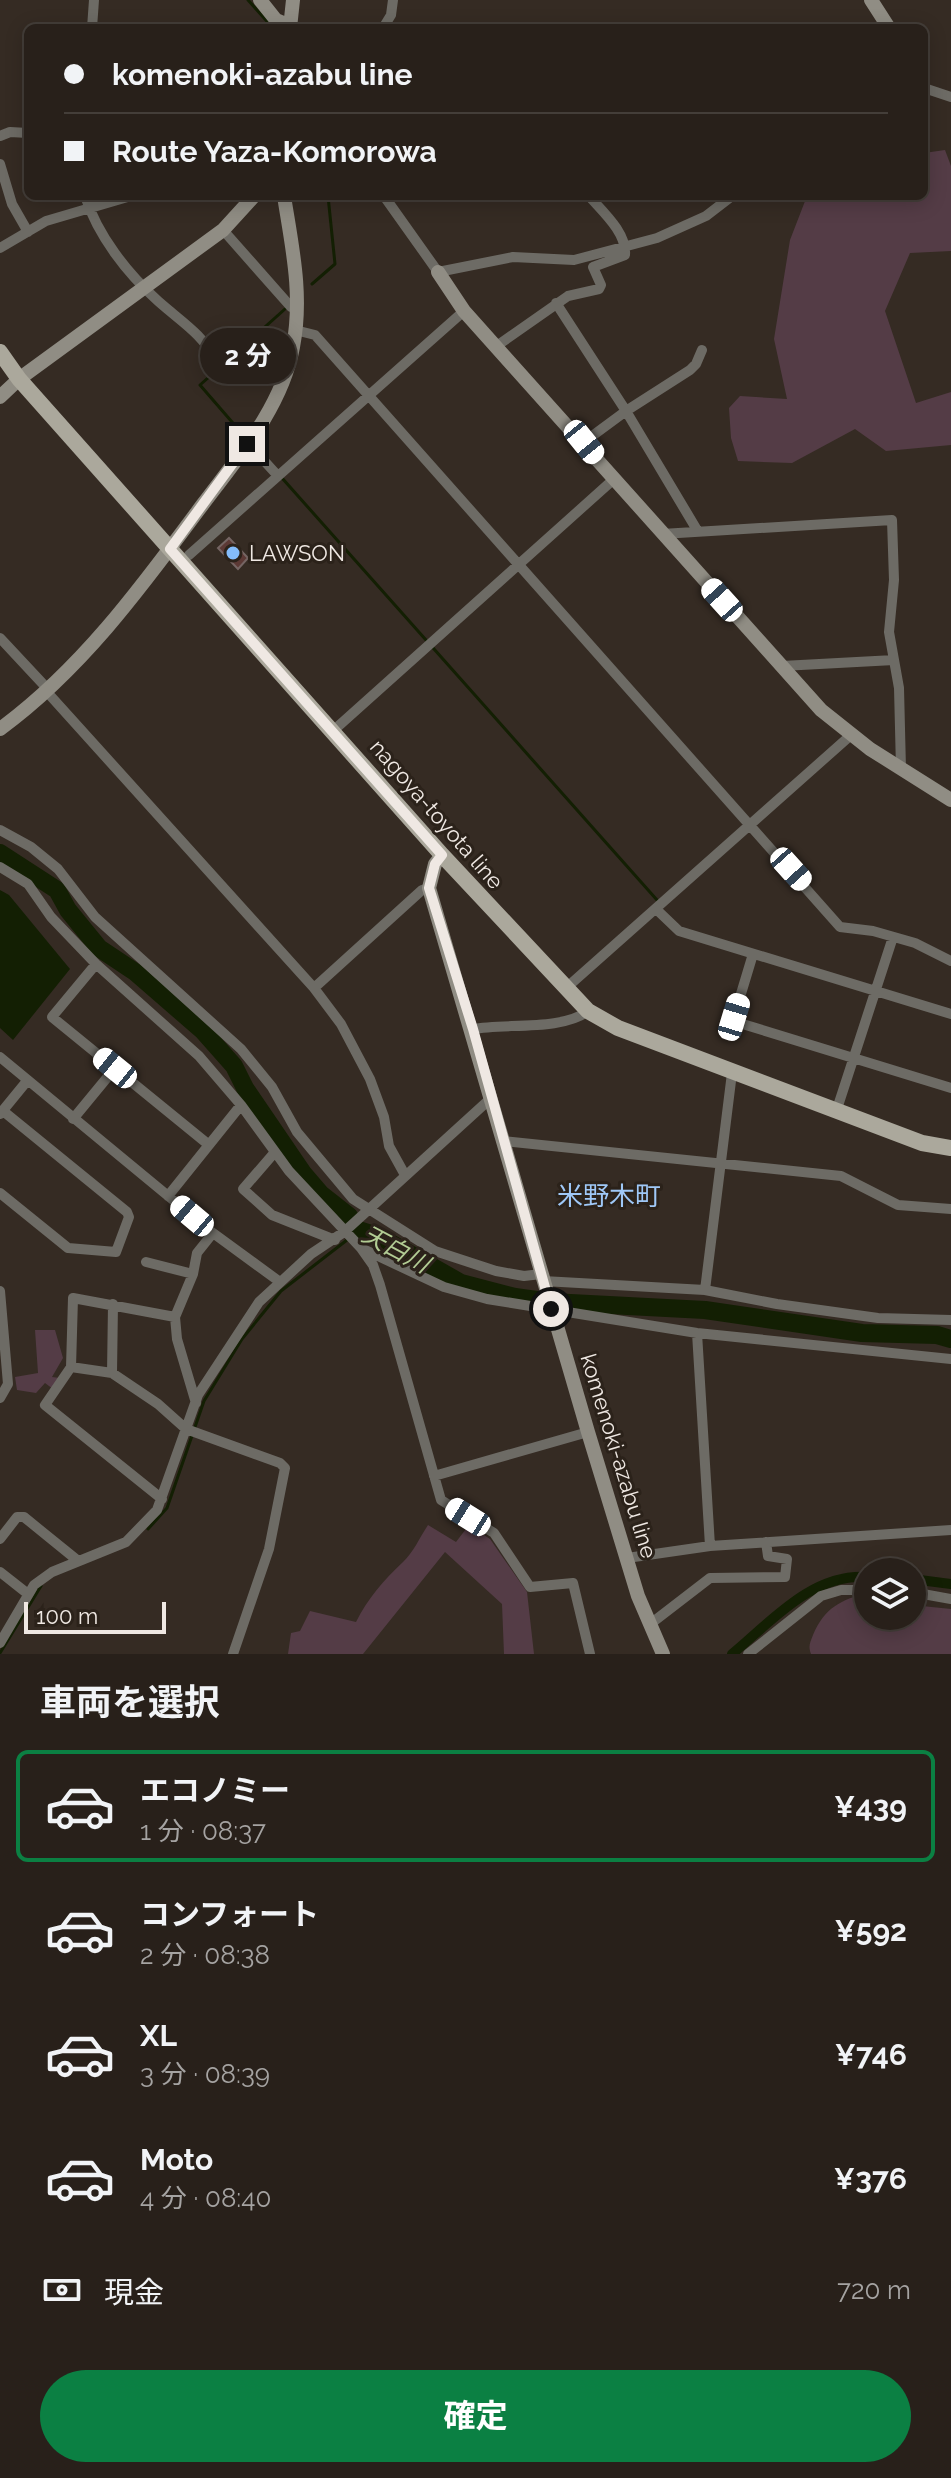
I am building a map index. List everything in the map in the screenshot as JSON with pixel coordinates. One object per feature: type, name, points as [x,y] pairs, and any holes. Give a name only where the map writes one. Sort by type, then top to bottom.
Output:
[{"type":"main road","points":[[260,0],[276,20],[284,24]]},
{"type":"main road","points":[[290,24],[293,0]]},
{"type":"main road","points":[[871,0],[886,24]]},
{"type":"main road","points":[[0,397],[19,379],[223,230],[250,200]]},
{"type":"main road","points":[[0,729],[122,610],[266,417],[281,386],[295,330],[297,279],[285,200]]},
{"type":"main road","points":[[438,272],[464,311],[498,345],[662,534],[821,710],[851,735],[951,800]]},
{"type":"main road","name":"nagoya-toyota line","points":[[0,352],[19,379],[442,855],[588,1011],[618,1028],[732,1073],[922,1143],[951,1148]]},
{"type":"main road","points":[[0,719],[45,688]]},
{"type":"main road","points":[[429,888],[435,864],[442,855]]},
{"type":"main road","name":"komenoki-azabu line","points":[[429,888],[473,1029],[490,1099],[588,1432],[649,1625],[663,1654]]},
{"type":"street","points":[[92,24],[94,0]]},
{"type":"street","points":[[385,24],[391,15],[393,0]]},
{"type":"street","points":[[928,89],[951,97]]},
{"type":"street","points":[[0,136],[10,132],[24,133]]},
{"type":"street","points":[[0,164],[12,204],[28,232]]},
{"type":"street","points":[[387,200],[438,272],[513,257],[574,260],[678,229],[706,216],[727,200]]},
{"type":"street","points":[[498,345],[568,296],[599,289],[601,285],[593,267],[625,255],[626,246],[592,200]]},
{"type":"street","points":[[0,248],[87,201],[118,259],[144,288],[202,337],[218,362]]},
{"type":"street","points":[[223,230],[291,307]]},
{"type":"street","points":[[556,303],[626,411],[697,530]]},
{"type":"street","points":[[189,555],[464,311]]},
{"type":"street","points":[[295,330],[315,335],[840,927],[915,943],[951,961]]},
{"type":"street","points":[[584,442],[690,370],[702,350]]},
{"type":"street","points":[[248,443],[278,476]]},
{"type":"street","points":[[334,730],[614,479]]},
{"type":"street","points":[[662,534],[892,520],[894,580],[889,632],[899,688],[901,769]]},
{"type":"street","points":[[0,638],[314,988],[341,1024],[370,1079],[384,1117],[389,1146],[405,1175]]},
{"type":"street","points":[[782,666],[894,660]]},
{"type":"street","points":[[565,989],[851,735]]},
{"type":"street","points":[[0,830],[31,847],[58,869],[95,917],[226,1033],[272,1087],[297,1132],[328,1173],[366,1209],[435,1251],[496,1271],[542,1280],[705,1290],[878,1318],[951,1320]]},
{"type":"street","points":[[0,867],[28,884],[51,917],[96,964],[199,1056],[241,1105],[339,1236]]},
{"type":"street","points":[[314,988],[422,890],[429,888]]},
{"type":"street","points":[[656,909],[679,931],[951,1014]]},
{"type":"street","points":[[836,1112],[893,937]]},
{"type":"street","points":[[753,954],[734,1020],[951,1088]]},
{"type":"street","points":[[96,964],[52,1017],[209,1145]]},
{"type":"street","points":[[473,1029],[542,1024],[580,1016],[588,1011]]},
{"type":"street","points":[[0,1057],[213,1233],[280,1282]]},
{"type":"street","points":[[73,1119],[115,1068]]},
{"type":"street","points":[[705,1290],[732,1073]]},
{"type":"street","points":[[0,1193],[75,1250],[116,1252],[129,1217],[127,1212],[1,1113],[27,1081]]},
{"type":"street","points":[[0,1643],[34,1585],[77,1560],[126,1542],[144,1526],[162,1499],[196,1403],[259,1302],[311,1254],[339,1236],[490,1099]]},
{"type":"street","points":[[168,1196],[241,1105]]},
{"type":"street","points":[[503,1141],[841,1176],[898,1205],[951,1209]]},
{"type":"street","points":[[275,1152],[243,1189],[272,1215],[339,1236],[424,1278],[466,1294],[697,1333],[951,1359]]},
{"type":"street","points":[[196,1403],[177,1339],[175,1317],[193,1274],[197,1253],[213,1233]]},
{"type":"street","points":[[361,1248],[373,1265],[380,1285],[441,1500],[494,1533],[530,1587],[573,1583],[590,1654]]},
{"type":"street","points":[[146,1262],[193,1274]]},
{"type":"street","points":[[0,1291],[8,1384],[0,1398]]},
{"type":"street","points":[[162,1499],[45,1405],[71,1367],[73,1298],[175,1317]]},
{"type":"street","points":[[112,1373],[113,1304]]},
{"type":"street","points":[[697,1333],[710,1546]]},
{"type":"street","points":[[71,1367],[112,1373],[158,1404],[186,1429],[280,1463],[285,1468],[269,1549],[233,1654]]},
{"type":"street","points":[[434,1476],[588,1432]]},
{"type":"street","points":[[0,1539],[17,1517],[24,1517],[77,1560]]},
{"type":"street","points":[[627,1558],[710,1546],[951,1530]]},
{"type":"street","points":[[649,1625],[710,1578],[785,1577],[787,1559],[768,1556],[766,1542]]},
{"type":"street","points":[[0,1572],[28,1594]]},
{"type":"street","points":[[748,1654],[821,1596],[854,1590]]},
{"type":"street","points":[[926,1595],[951,1599]]},
{"type":"shaded area","points":[[945,150],[951,166],[951,251],[910,253],[885,311],[916,403],[951,392],[951,445],[886,451],[855,429],[792,463],[738,461],[731,438],[729,408],[740,396],[787,399],[774,339],[790,240],[805,200],[928,200],[928,152]]},
{"type":"shaded area","points":[[0,890],[9,895],[70,969],[13,1040],[0,1028]]},
{"type":"shaded area","points":[[35,1330],[55,1330],[63,1358],[52,1377],[60,1378],[53,1389],[45,1383],[36,1393],[17,1390],[15,1377],[38,1373]]},
{"type":"shaded area","points":[[428,1525],[456,1542],[469,1525],[490,1539],[527,1592],[534,1654],[504,1654],[502,1604],[445,1552],[363,1654],[288,1654],[291,1633],[300,1631],[310,1611],[356,1622],[377,1590],[410,1554]]},
{"type":"shaded area","points":[[854,1597],[854,1630],[926,1630],[926,1606],[951,1609],[951,1654],[811,1654],[810,1647],[818,1625],[828,1611]]},
{"type":"building","name":"LAWSON","points":[[229,538],[248,558],[238,569],[218,548]]},
{"type":"waterway","points":[[248,0],[269,24]]},
{"type":"waterway","points":[[312,284],[335,264],[328,200]]},
{"type":"waterway","points":[[245,437],[200,385],[285,309]]},
{"type":"waterway","points":[[282,478],[657,900]]},
{"type":"waterway","name":"天白川","points":[[0,853],[57,890],[68,910],[99,948],[135,972],[203,1031],[234,1066],[245,1088],[303,1173],[321,1194],[349,1216],[356,1229],[380,1237],[461,1283],[515,1297],[551,1302],[705,1310],[862,1333],[937,1335],[951,1339]]},
{"type":"waterway","points":[[148,1529],[167,1508],[204,1401],[242,1339],[281,1291],[347,1240]]},
{"type":"waterway","points":[[732,1654],[778,1614],[811,1591],[854,1578]]},
{"type":"waterway","points":[[926,1581],[951,1584]]},
{"type":"waterway","points":[[0,1653],[41,1586]]},
{"type":"place","name":"LAWSON","points":[[233,553]]},
{"type":"district","name":"米野木町","points":[[609,1196]]},
{"type":"route","points":[[247,444],[170,549],[442,855],[435,864],[429,888],[473,1029],[490,1099],[551,1309]]}]
